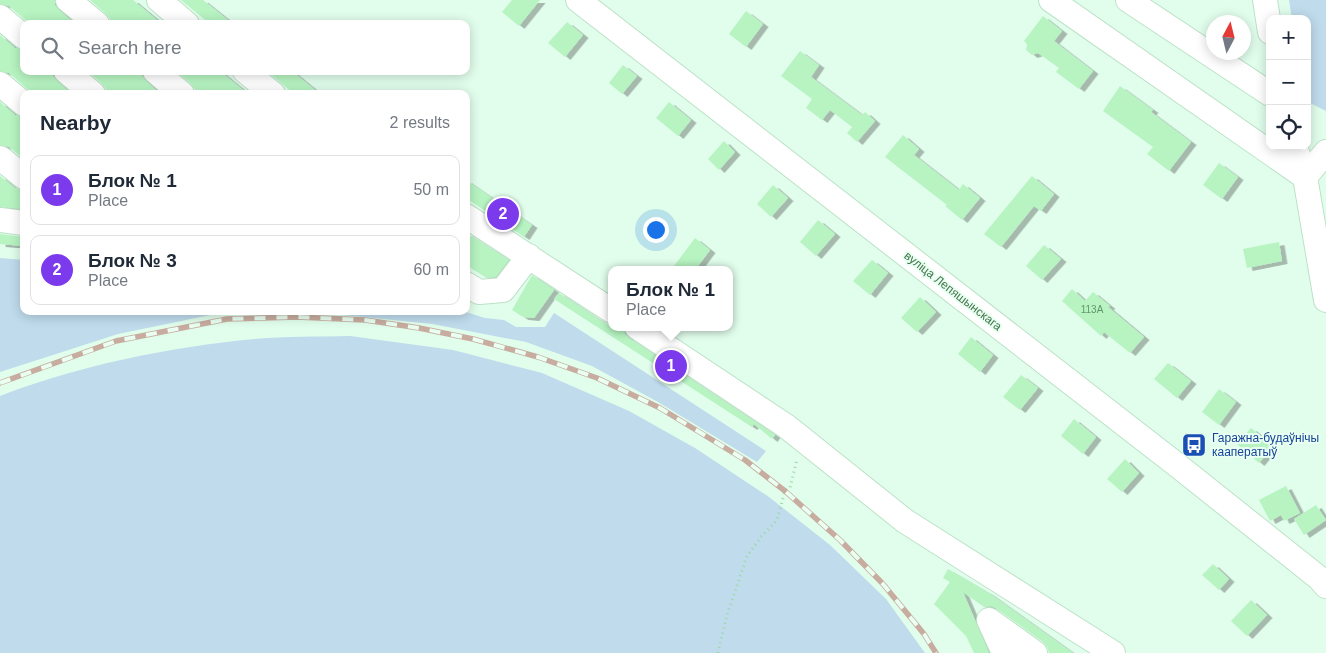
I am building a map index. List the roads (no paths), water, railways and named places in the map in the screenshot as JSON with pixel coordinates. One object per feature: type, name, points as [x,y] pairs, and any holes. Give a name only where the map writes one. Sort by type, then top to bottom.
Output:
[{"type":"street","points":[[68,0],[92,20]]},
{"type":"street","points":[[159,0],[182,20]]},
{"type":"street","name":"вуліца Лепяшынскага","points":[[578,0],[1177,465],[1326,586]]},
{"type":"street","points":[[1051,0],[1305,178]]},
{"type":"street","points":[[1128,0],[1266,91]]},
{"type":"street","points":[[1265,0],[1267,15]]},
{"type":"street","points":[[0,17],[20,34]]},
{"type":"street","points":[[71,75],[88,90]]},
{"type":"street","points":[[160,75],[177,90]]},
{"type":"street","points":[[249,75],[266,90]]},
{"type":"street","points":[[0,84],[20,101]]},
{"type":"street","points":[[1296,150],[1305,178],[1326,300]]},
{"type":"street","points":[[1305,178],[1326,152]]},
{"type":"street","points":[[0,158],[20,174]]},
{"type":"street","points":[[470,219],[608,308]]},
{"type":"street","points":[[0,220],[20,222]]},
{"type":"street","points":[[470,286],[479,292],[503,290],[529,256]]},
{"type":"street","points":[[643,331],[786,426],[905,521],[1113,653]]},
{"type":"street","points":[[1004,653],[989,620],[1036,653]]},
{"type":"railway","points":[[0,383],[116,341],[227,319],[297,317],[365,320],[473,339],[538,357],[597,378],[660,408],[745,460],[785,491],[840,540],[883,584],[924,634],[936,653]]},
{"type":"place","name":"Блок № 3","points":[[503,214]]},
{"type":"place","name":"Блок № 1","points":[[671,366]]},
{"type":"place","name":"Гаражна-будаўнічы кааператыў","points":[[1194,445]]}]
